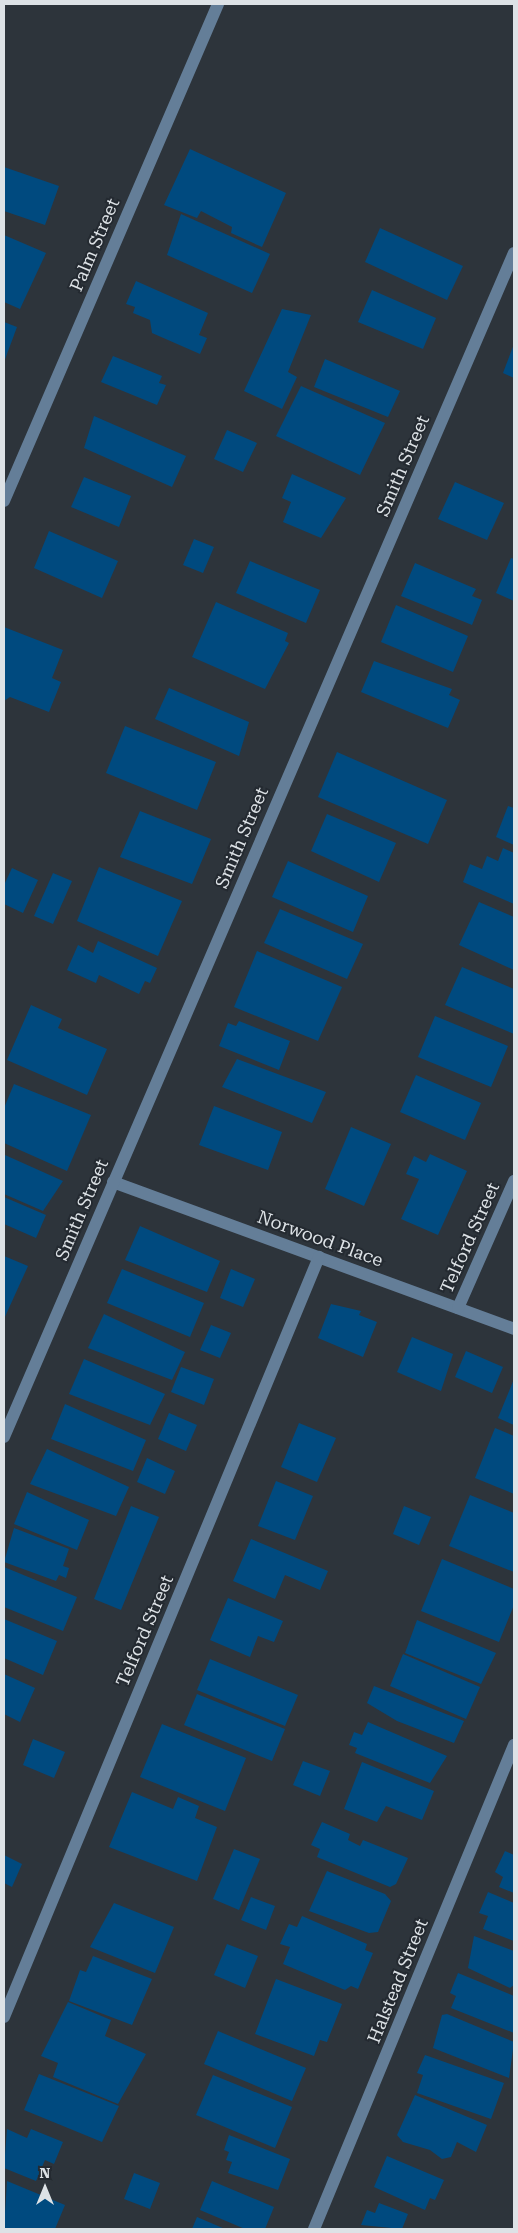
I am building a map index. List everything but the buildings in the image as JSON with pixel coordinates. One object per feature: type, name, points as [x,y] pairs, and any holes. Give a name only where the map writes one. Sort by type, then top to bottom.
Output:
[{"type":"street","name":"Palm Street","points":[[4,501],[218,4]]},
{"type":"street","name":"Smith Street","points":[[4,1437],[514,253]]},
{"type":"street","name":"Telford Street","points":[[458,1308],[514,1181]]},
{"type":"street","name":"Norwood Place","points":[[113,1182],[514,1329]]},
{"type":"street","name":"Telford Street","points":[[4,2017],[319,1258]]},
{"type":"street","name":"Halstead Street","points":[[314,2229],[514,1745]]}]
